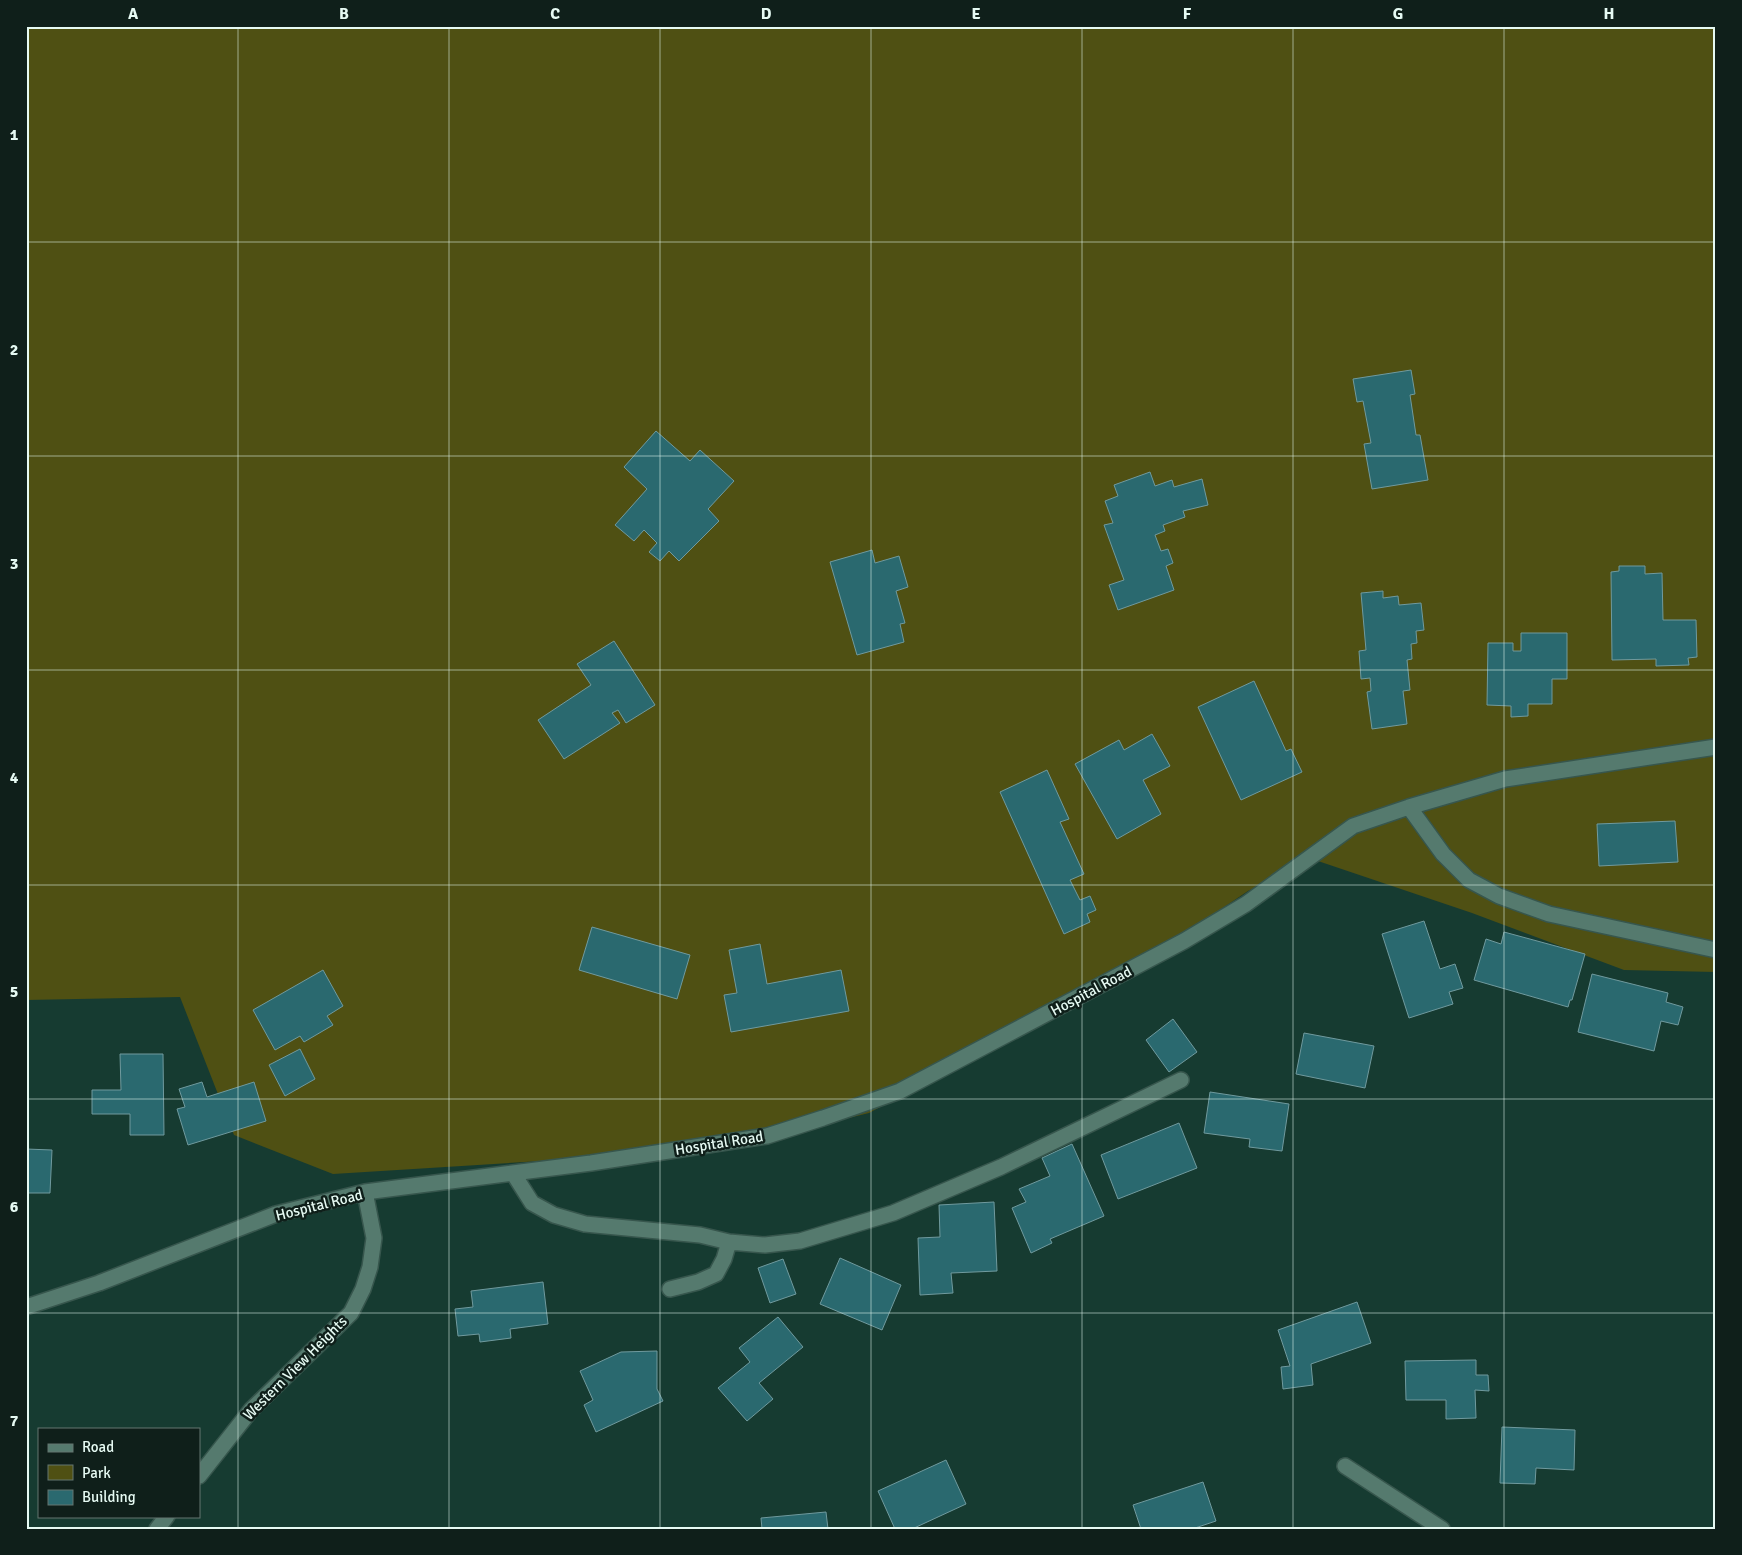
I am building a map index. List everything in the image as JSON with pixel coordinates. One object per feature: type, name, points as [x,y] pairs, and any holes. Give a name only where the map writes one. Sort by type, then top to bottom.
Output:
[{"type":"street","name":"Hospital Road","points":[[26,1307],[99,1282],[276,1214],[365,1192],[592,1163],[767,1136],[900,1091],[1184,942],[1246,904],[1353,826],[1409,807],[1505,779],[1716,747]]},
{"type":"street","points":[[1409,807],[1443,854],[1469,880],[1499,896],[1549,914],[1716,950]]},
{"type":"street","points":[[513,1173],[532,1203],[554,1215],[585,1224],[700,1235],[729,1242],[764,1245],[800,1241],[893,1212],[1001,1167],[1181,1080]]},
{"type":"street","name":"Western View Heights","points":[[200,1475],[251,1410],[351,1313],[363,1290],[370,1267],[374,1238],[365,1192]]},
{"type":"street","points":[[670,1289],[698,1282],[716,1274],[724,1259],[729,1242]]},
{"type":"street","points":[[1345,1466],[1442,1529]]},
{"type":"street","points":[[157,1529],[165,1518]]},
{"type":"green space","points":[[26,26],[1716,26],[1716,972],[1624,970],[1472,913],[1312,859],[1248,891],[1107,986],[869,1113],[719,1150],[333,1174],[234,1135],[180,997],[26,1000]]},
{"type":"building","points":[[1411,370],[1415,394],[1410,395],[1416,435],[1420,435],[1428,480],[1372,489],[1364,444],[1371,443],[1363,401],[1357,402],[1353,379]]},
{"type":"building","points":[[656,431],[690,461],[700,450],[734,481],[708,509],[719,521],[679,561],[669,551],[660,561],[649,552],[657,543],[644,530],[634,541],[615,525],[647,489],[624,467]]},
{"type":"building","points":[[1150,472],[1155,486],[1172,480],[1174,487],[1202,479],[1208,505],[1183,511],[1185,517],[1163,525],[1165,531],[1155,535],[1161,551],[1168,549],[1173,563],[1166,566],[1174,590],[1118,610],[1109,585],[1124,580],[1104,525],[1113,523],[1105,501],[1118,496],[1114,485]]},
{"type":"building","points":[[872,550],[875,563],[899,556],[908,587],[896,591],[905,623],[900,624],[904,642],[857,655],[830,562]]},
{"type":"building","points":[[1619,566],[1645,566],[1645,574],[1662,573],[1663,620],[1696,620],[1697,657],[1688,658],[1689,665],[1656,666],[1656,659],[1612,660],[1611,572],[1619,571]]},
{"type":"building","points":[[1383,591],[1383,598],[1398,596],[1399,605],[1421,603],[1424,630],[1416,631],[1417,643],[1411,644],[1412,659],[1407,660],[1410,690],[1403,691],[1407,724],[1372,729],[1367,692],[1371,691],[1370,678],[1361,679],[1359,651],[1366,650],[1361,593]]},
{"type":"building","points":[[1521,633],[1567,633],[1567,679],[1552,679],[1552,704],[1528,704],[1528,716],[1511,717],[1511,706],[1487,705],[1488,643],[1513,643],[1513,651],[1521,651]]},
{"type":"building","points":[[614,641],[655,705],[626,723],[618,710],[612,713],[620,723],[564,759],[538,720],[591,685],[577,664]]},
{"type":"building","points":[[1254,681],[1286,751],[1291,749],[1302,772],[1241,800],[1198,707]]},
{"type":"building","points":[[1152,734],[1170,766],[1143,780],[1161,814],[1117,839],[1075,764],[1119,740],[1124,750]]},
{"type":"building","points":[[1047,770],[1069,819],[1060,822],[1084,874],[1070,880],[1080,900],[1090,896],[1096,910],[1087,914],[1090,922],[1064,934],[1000,792]]},
{"type":"building","points":[[1675,821],[1678,862],[1599,866],[1597,824]]},
{"type":"building","points":[[1424,921],[1440,969],[1455,964],[1463,988],[1449,992],[1453,1004],[1409,1018],[1382,934]]},
{"type":"building","points":[[592,927],[690,955],[677,999],[579,970]]},
{"type":"building","points":[[1504,932],[1585,954],[1572,1000],[1570,1000],[1568,1007],[1474,980],[1486,939],[1501,944]]},
{"type":"building","points":[[760,944],[767,984],[841,970],[849,1011],[731,1032],[724,995],[737,993],[729,950]]},
{"type":"building","points":[[323,970],[343,1006],[327,1016],[333,1025],[304,1042],[300,1036],[275,1050],[253,1010]]},
{"type":"building","points":[[1592,974],[1668,993],[1666,1002],[1683,1007],[1678,1025],[1661,1021],[1654,1051],[1578,1032]]},
{"type":"building","points":[[1173,1019],[1197,1052],[1169,1072],[1146,1040]]},
{"type":"building","points":[[1304,1033],[1374,1046],[1365,1088],[1296,1074]]},
{"type":"building","points":[[300,1049],[315,1079],[285,1096],[269,1065]]},
{"type":"building","points":[[120,1054],[163,1054],[164,1135],[130,1135],[130,1114],[92,1114],[92,1090],[121,1090]]},
{"type":"building","points":[[202,1082],[207,1097],[254,1082],[266,1121],[188,1145],[177,1109],[185,1107],[179,1089]]},
{"type":"building","points":[[1210,1092],[1289,1104],[1282,1151],[1249,1147],[1250,1139],[1204,1133]]},
{"type":"building","points":[[1179,1123],[1197,1168],[1118,1199],[1101,1155]]},
{"type":"building","points":[[1072,1144],[1104,1216],[1050,1239],[1052,1243],[1031,1253],[1012,1208],[1026,1202],[1019,1189],[1050,1176],[1042,1158]]},
{"type":"building","points":[[26,1149],[52,1150],[50,1193],[26,1193]]},
{"type":"building","points":[[994,1202],[997,1271],[951,1273],[953,1293],[920,1295],[918,1238],[940,1237],[939,1205]]},
{"type":"building","points":[[840,1258],[901,1285],[882,1330],[820,1304]]},
{"type":"building","points":[[783,1259],[796,1294],[770,1303],[758,1268]]},
{"type":"building","points":[[543,1282],[548,1324],[510,1329],[511,1338],[480,1342],[479,1334],[458,1336],[455,1309],[473,1307],[471,1291]]},
{"type":"building","points":[[1357,1302],[1371,1343],[1311,1364],[1313,1385],[1283,1389],[1281,1367],[1290,1366],[1278,1330]]},
{"type":"building","points":[[778,1317],[803,1347],[759,1383],[773,1399],[747,1421],[718,1388],[750,1362],[739,1348]]},
{"type":"building","points":[[657,1351],[657,1389],[663,1401],[596,1432],[584,1405],[593,1400],[580,1371],[621,1352]]},
{"type":"building","points":[[1476,1360],[1476,1375],[1488,1375],[1489,1391],[1475,1390],[1476,1418],[1446,1419],[1446,1400],[1406,1400],[1405,1361]]},
{"type":"building","points":[[1502,1427],[1575,1430],[1574,1470],[1536,1468],[1535,1484],[1500,1483]]},
{"type":"building","points":[[946,1460],[966,1504],[912,1529],[895,1529],[878,1491]]},
{"type":"building","points":[[1203,1482],[1216,1521],[1192,1529],[1141,1529],[1133,1505]]},
{"type":"building","points":[[826,1512],[828,1529],[762,1529],[761,1518]]}]
